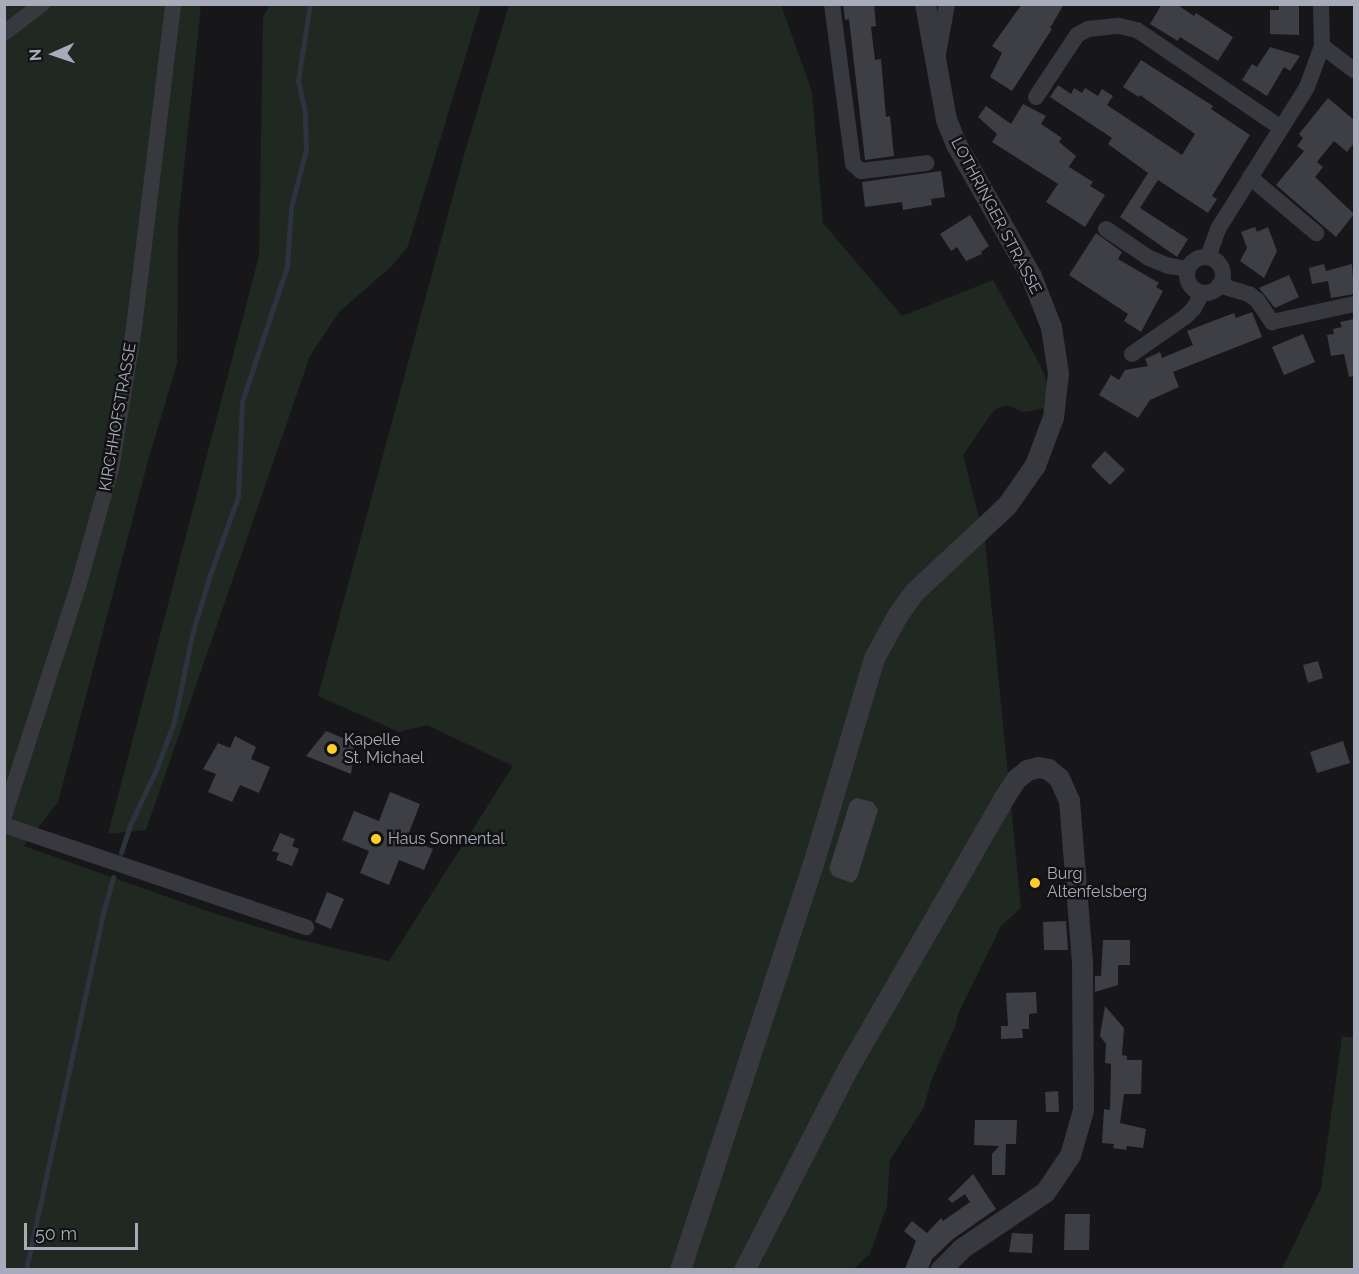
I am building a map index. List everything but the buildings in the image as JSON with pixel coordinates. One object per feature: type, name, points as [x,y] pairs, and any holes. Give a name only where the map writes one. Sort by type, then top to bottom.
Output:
[{"type":"street","points":[[4,33],[42,4]]},
{"type":"street","name":"KIRCHHOFSTRASSE","points":[[4,816],[78,587],[111,469],[134,328],[173,4]]},
{"type":"street","points":[[832,4],[856,169],[861,171],[927,163]]},
{"type":"street","name":"LOTHRINGER STRASSE","points":[[680,1269],[813,864],[874,658],[898,614],[914,592],[1007,505],[1035,465],[1053,417],[1058,373],[1051,327],[1005,227],[956,144],[946,119],[925,4]]},
{"type":"street","points":[[936,73],[943,17],[947,4]]},
{"type":"street","points":[[1208,257],[1218,229],[1306,87],[1322,46],[1321,4]]},
{"type":"street","points":[[1036,97],[1077,35],[1088,29],[1119,26],[1137,30],[1281,128]]},
{"type":"street","points":[[1322,46],[1354,70]]},
{"type":"street","points":[[1250,177],[1316,233]]},
{"type":"street","points":[[1106,229],[1149,258],[1169,266],[1188,269]]},
{"type":"street","points":[[1219,285],[1221,268],[1216,261],[1208,257],[1200,257],[1192,262],[1188,269],[1189,284],[1202,293],[1219,285],[1249,294],[1257,300],[1272,322],[1354,304]]},
{"type":"street","points":[[1132,354],[1185,317],[1194,308],[1202,293]]},
{"type":"street","points":[[744,1269],[848,1068],[1003,799],[1016,780],[1027,770],[1038,767],[1048,769],[1066,788],[1069,800],[1082,960],[1083,1110],[1077,1137],[1061,1172],[1045,1192],[962,1248],[940,1269]]},
{"type":"street","points":[[4,825],[306,927]]},
{"type":"shaded area","points":[[5,5],[201,5],[178,225],[177,364],[149,457],[58,802],[24,846],[210,912],[293,938],[389,961],[513,766],[427,725],[399,732],[318,696],[464,155],[509,5],[781,5],[812,92],[823,223],[902,316],[993,280],[1040,365],[1057,406],[1023,412],[1007,405],[994,410],[963,455],[985,540],[1021,908],[1001,926],[958,1014],[956,1024],[931,1081],[924,1107],[890,1160],[887,1206],[870,1254],[852,1270],[5,1270]]},
{"type":"shaded area","points":[[270,5],[481,5],[408,246],[392,266],[339,312],[310,356],[146,830],[108,834],[259,256],[263,17]]},
{"type":"shaded area","points":[[1342,1036],[1354,1038],[1354,1269],[1282,1269],[1321,1188]]},
{"type":"waterway","points":[[121,853],[130,825],[157,768],[174,722],[192,635],[210,575],[238,497],[242,402],[287,267],[291,208],[306,149],[305,113],[298,81],[310,4]]},
{"type":"waterway","points":[[26,1270],[103,913],[113,877]]},
{"type":"place","name":"Kapelle St. Michael","points":[[332,749]]},
{"type":"place","name":"Haus Sonnental","points":[[376,839]]},
{"type":"place","name":"Burg Altenfelsberg","points":[[1035,883]]}]
